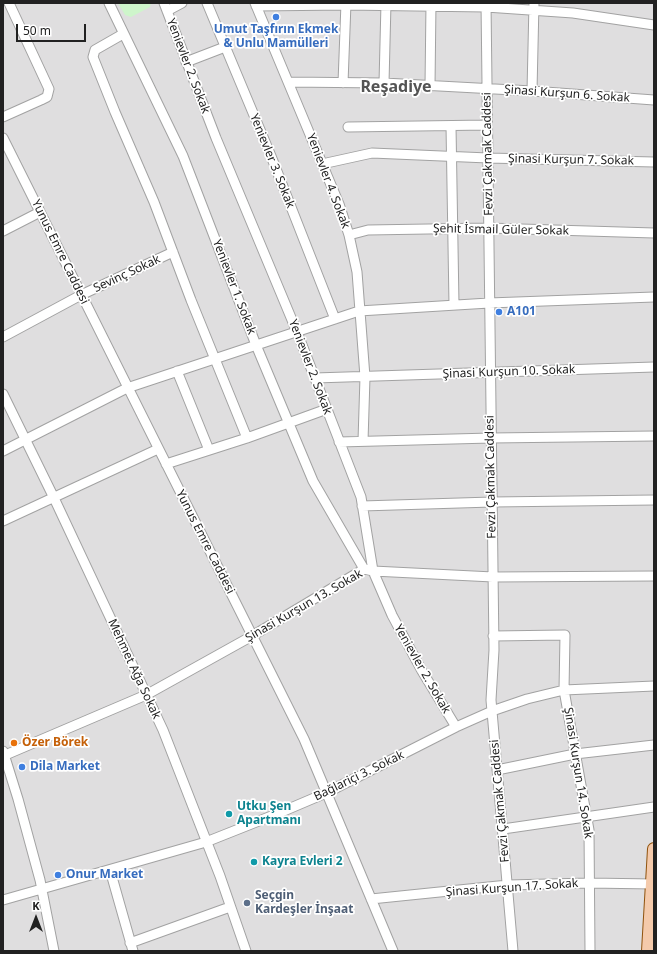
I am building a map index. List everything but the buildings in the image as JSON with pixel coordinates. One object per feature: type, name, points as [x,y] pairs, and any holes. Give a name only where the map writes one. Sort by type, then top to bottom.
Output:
[{"type":"main road","points":[[648,951],[654,849]]},
{"type":"street","points":[[3,116],[47,97],[49,89],[9,3]]},
{"type":"street","name":"Yenievler 1. Sokak","points":[[109,3],[183,156],[256,345],[313,481],[369,570]]},
{"type":"street","points":[[165,7],[182,3]]},
{"type":"street","name":"Yenievler 3. Sokak","points":[[207,3],[335,319]]},
{"type":"street","points":[[255,4],[486,5],[534,7],[654,25]]},
{"type":"street","name":"Yenievler 4. Sokak","points":[[255,4],[339,204],[349,235],[357,272],[365,377],[364,441]]},
{"type":"street","points":[[343,83],[346,4]]},
{"type":"street","points":[[384,83],[386,4]]},
{"type":"street","points":[[430,86],[431,5]]},
{"type":"street","name":"Fevzi Çakmak Caddesi","points":[[486,5],[493,577],[492,711],[513,951]]},
{"type":"street","name":"Yenievler 2. Sokak","points":[[165,7],[216,138],[297,332],[360,497],[369,570],[422,671],[456,727]]},
{"type":"street","points":[[532,91],[534,7]]},
{"type":"street","points":[[124,34],[95,50],[93,57],[154,202],[191,300],[216,358],[247,438]]},
{"type":"street","points":[[186,62],[225,47]]},
{"type":"street","name":"Şinasi Kurşun 6. Sokak","points":[[288,82],[384,83],[532,91],[654,100]]},
{"type":"street","points":[[348,127],[487,125]]},
{"type":"street","points":[[451,126],[454,305]]},
{"type":"street","name":"Yunus Emre Caddesi","points":[[3,138],[304,739],[393,951]]},
{"type":"street","name":"Şinasi Kurşun 7. Sokak","points":[[322,164],[372,153],[452,157],[654,162]]},
{"type":"street","points":[[3,232],[40,212]]},
{"type":"street","name":"Şehit İsmail Güler Sokak","points":[[349,235],[368,230],[453,228],[654,233]]},
{"type":"street","name":"Sevinç Sokak","points":[[3,337],[81,295],[173,252]]},
{"type":"street","points":[[3,451],[127,388],[359,311],[489,303],[654,297]]},
{"type":"street","name":"Şinasi Kurşun 10. Sokak","points":[[315,378],[654,367]]},
{"type":"street","points":[[177,371],[209,450]]},
{"type":"street","name":"Mehmet Ağa Sokak","points":[[3,394],[54,498],[163,730],[246,951]]},
{"type":"street","points":[[166,464],[247,438],[327,409]]},
{"type":"street","points":[[339,442],[654,436]]},
{"type":"street","points":[[3,521],[158,449]]},
{"type":"street","points":[[362,506],[492,502],[654,500]]},
{"type":"street","name":"Şinasi Kurşun 13. Sokak","points":[[3,754],[146,695],[369,570],[493,577],[654,576]]},
{"type":"street","name":"Şinasi Kurşun 14. Sokak","points":[[493,636],[566,635],[564,690],[589,830],[590,951]]},
{"type":"street","name":"Bağlariçi 3. Sokak","points":[[3,900],[206,842],[326,793],[456,727],[492,711],[526,699],[564,690],[654,686]]},
{"type":"street","points":[[497,770],[575,754],[654,745]]},
{"type":"street","points":[[3,754],[18,799],[42,890],[54,951]]},
{"type":"street","points":[[502,829],[654,807]]},
{"type":"street","points":[[110,870],[132,947],[230,907]]},
{"type":"street","name":"Şinasi Kurşun 17. Sokak","points":[[371,899],[508,885],[590,883],[653,884]]},
{"type":"shaded area","points":[[3,3],[654,3],[654,951],[3,951]]},
{"type":"green space","points":[[118,3],[151,3],[150,7],[131,17],[125,15]]},
{"type":"place","name":"Umut Taşfırın Ekmek & Unlu Mamülleri","points":[[276,17]]},
{"type":"place","name":"A101","points":[[499,312]]},
{"type":"place","name":"Özer Börek","points":[[14,743]]},
{"type":"place","name":"Dila Market","points":[[22,767]]},
{"type":"place","name":"Utku Şen Apartmanı","points":[[229,814]]},
{"type":"place","name":"Kayra Evleri 2","points":[[254,862]]},
{"type":"place","name":"Onur Market","points":[[58,875]]},
{"type":"place","name":"Seçgin Kardeşler İnşaat","points":[[247,903]]},
{"type":"district","name":"Reşadiye","points":[[396,87]]}]
